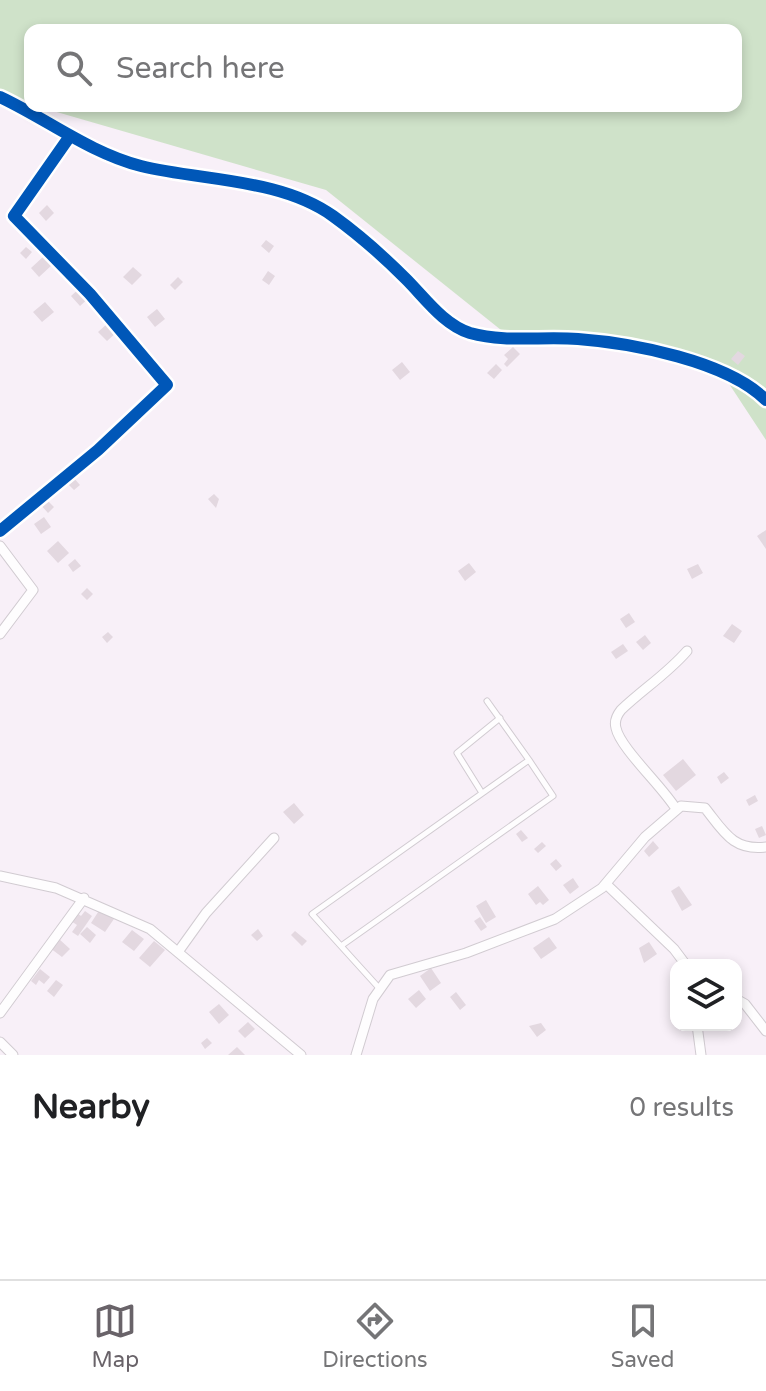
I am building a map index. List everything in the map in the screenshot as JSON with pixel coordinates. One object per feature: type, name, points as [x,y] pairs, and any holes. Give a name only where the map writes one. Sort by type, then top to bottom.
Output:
[{"type":"street","points":[[0,97],[24,110]]},
{"type":"street","points":[[27,112],[70,136],[140,165],[221,178],[281,192],[313,204],[333,216],[404,277],[453,325],[467,332],[496,338],[579,339],[645,349],[692,361],[737,379],[766,400]]},
{"type":"street","points":[[0,531],[98,450],[167,385],[90,294],[14,216],[70,136]]},
{"type":"street","points":[[0,546],[33,590],[0,634]]},
{"type":"street","points":[[676,809],[624,741],[616,729],[615,720],[622,709],[659,681],[687,651]]},
{"type":"street","points":[[356,1055],[379,988],[397,972],[466,953],[555,919],[606,884],[628,855],[676,809],[699,805],[733,843],[744,848],[766,847]]},
{"type":"street","points":[[181,948],[274,838]]},
{"type":"street","points":[[0,876],[56,888],[150,929],[181,948],[301,1055]]},
{"type":"street","points":[[606,884],[682,959]]},
{"type":"street","points":[[0,1013],[84,898]]},
{"type":"street","points":[[742,1002],[766,1031]]},
{"type":"street","points":[[698,1031],[701,1055]]},
{"type":"street","points":[[0,1042],[13,1055]]},
{"type":"lane","points":[[341,946],[553,796],[487,701]]},
{"type":"lane","points":[[482,793],[457,753],[500,718]]},
{"type":"lane","points":[[379,988],[312,914],[529,760]]},
{"type":"green space","points":[[0,0],[766,0],[766,440],[716,364],[501,330],[326,190],[57,112],[742,112],[742,24],[24,24],[24,102],[0,94]]},
{"type":"building","points":[[47,205],[54,213],[46,221],[39,213]]},
{"type":"building","points":[[266,240],[274,246],[269,253],[261,246]]},
{"type":"building","points":[[26,247],[32,252],[26,259],[20,253]]},
{"type":"building","points":[[44,256],[52,265],[39,277],[31,268]]},
{"type":"building","points":[[133,267],[142,275],[132,285],[123,277]]},
{"type":"building","points":[[268,271],[275,276],[269,285],[262,280]]},
{"type":"building","points":[[178,277],[183,282],[175,290],[170,285]]},
{"type":"building","points":[[82,286],[91,296],[80,306],[71,296]]},
{"type":"building","points":[[45,302],[54,312],[42,322],[33,312]]},
{"type":"building","points":[[157,309],[165,319],[155,327],[147,317]]},
{"type":"building","points":[[108,323],[117,332],[107,341],[98,332]]},
{"type":"building","points":[[513,347],[520,354],[507,367],[504,364],[508,359],[504,355]]},
{"type":"building","points":[[738,351],[745,356],[738,365],[731,359]]},
{"type":"building","points":[[402,362],[410,372],[400,380],[392,370]]},
{"type":"building","points":[[496,364],[502,370],[494,379],[487,373]]},
{"type":"building","points":[[73,477],[80,485],[74,490],[67,483]]},
{"type":"building","points":[[214,494],[219,499],[216,508],[208,499]]},
{"type":"building","points":[[45,498],[54,507],[48,513],[39,503]]},
{"type":"building","points":[[44,517],[51,527],[41,534],[34,524]]},
{"type":"building","points":[[766,530],[766,549],[757,536]]},
{"type":"building","points":[[58,541],[69,553],[58,563],[47,551]]},
{"type":"building","points":[[75,559],[81,566],[73,572],[68,565]]},
{"type":"building","points":[[469,563],[476,572],[465,581],[458,571]]},
{"type":"building","points":[[698,564],[703,573],[692,579],[687,569]]},
{"type":"building","points":[[87,588],[93,594],[87,600],[81,594]]},
{"type":"building","points":[[629,613],[635,622],[626,628],[620,619]]},
{"type":"building","points":[[732,624],[742,631],[734,643],[723,636]]},
{"type":"building","points":[[108,632],[113,637],[107,643],[102,637]]},
{"type":"building","points":[[645,635],[651,643],[643,650],[636,642]]},
{"type":"building","points":[[623,644],[628,651],[616,659],[611,652]]},
{"type":"building","points":[[683,759],[696,775],[676,791],[663,775]]},
{"type":"building","points":[[724,772],[729,778],[721,784],[717,777]]},
{"type":"building","points":[[755,795],[758,801],[749,806],[746,800]]},
{"type":"building","points":[[294,803],[304,815],[294,824],[283,812]]},
{"type":"building","points":[[762,826],[766,835],[759,838],[755,829]]},
{"type":"building","points":[[521,830],[528,838],[522,842],[516,834]]},
{"type":"building","points":[[653,841],[659,848],[649,857],[644,851]]},
{"type":"building","points":[[542,842],[546,846],[538,853],[534,849]]},
{"type":"building","points":[[556,859],[562,866],[556,871],[550,864]]},
{"type":"building","points":[[573,878],[579,887],[570,894],[563,885]]},
{"type":"building","points":[[538,886],[549,900],[543,905],[540,902],[536,905],[528,894]]},
{"type":"building","points":[[679,886],[692,905],[682,911],[671,891]]},
{"type":"building","points":[[486,900],[496,917],[486,923],[476,906]]},
{"type":"building","points":[[102,906],[116,916],[105,932],[91,923]]},
{"type":"building","points":[[85,911],[92,916],[78,936],[72,932],[77,925],[71,921],[77,913],[81,916]]},
{"type":"building","points":[[480,917],[487,927],[481,931],[474,921]]},
{"type":"building","points":[[87,927],[96,935],[90,943],[80,934]]},
{"type":"building","points":[[258,929],[263,936],[257,941],[251,935]]},
{"type":"building","points":[[132,930],[144,939],[134,951],[122,942]]},
{"type":"building","points":[[295,931],[307,941],[302,946],[291,935]]},
{"type":"building","points":[[549,937],[557,948],[541,959],[533,948]]},
{"type":"building","points":[[58,938],[70,949],[62,957],[50,948]]},
{"type":"building","points":[[154,941],[165,950],[150,967],[139,958]]},
{"type":"building","points":[[649,942],[657,954],[644,963],[639,948]]},
{"type":"building","points":[[431,968],[441,983],[430,991],[420,976]]},
{"type":"building","points":[[40,969],[50,977],[44,984],[39,980],[36,985],[31,981]]},
{"type":"building","points":[[56,980],[63,985],[54,997],[47,991]]},
{"type":"building","points":[[419,990],[426,999],[416,1008],[408,999]]},
{"type":"building","points":[[456,992],[466,1005],[460,1010],[450,997]]},
{"type":"building","points":[[219,1004],[229,1015],[219,1024],[209,1012]]},
{"type":"building","points":[[248,1022],[255,1029],[245,1038],[238,1031]]},
{"type":"building","points":[[541,1023],[546,1030],[537,1037],[529,1026]]},
{"type":"building","points":[[207,1038],[212,1043],[205,1049],[201,1043]]},
{"type":"building","points":[[237,1047],[245,1055],[228,1055]]},
{"type":"cycle path","points":[[0,97],[24,110]]},
{"type":"cycle path","points":[[28,112],[122,160],[165,171],[265,187],[312,204],[333,216],[371,246],[443,317],[470,333],[510,339],[578,339],[678,356],[728,375],[766,400]]},
{"type":"cycle path","points":[[0,531],[98,450],[167,385],[90,294],[14,216],[70,136]]}]
